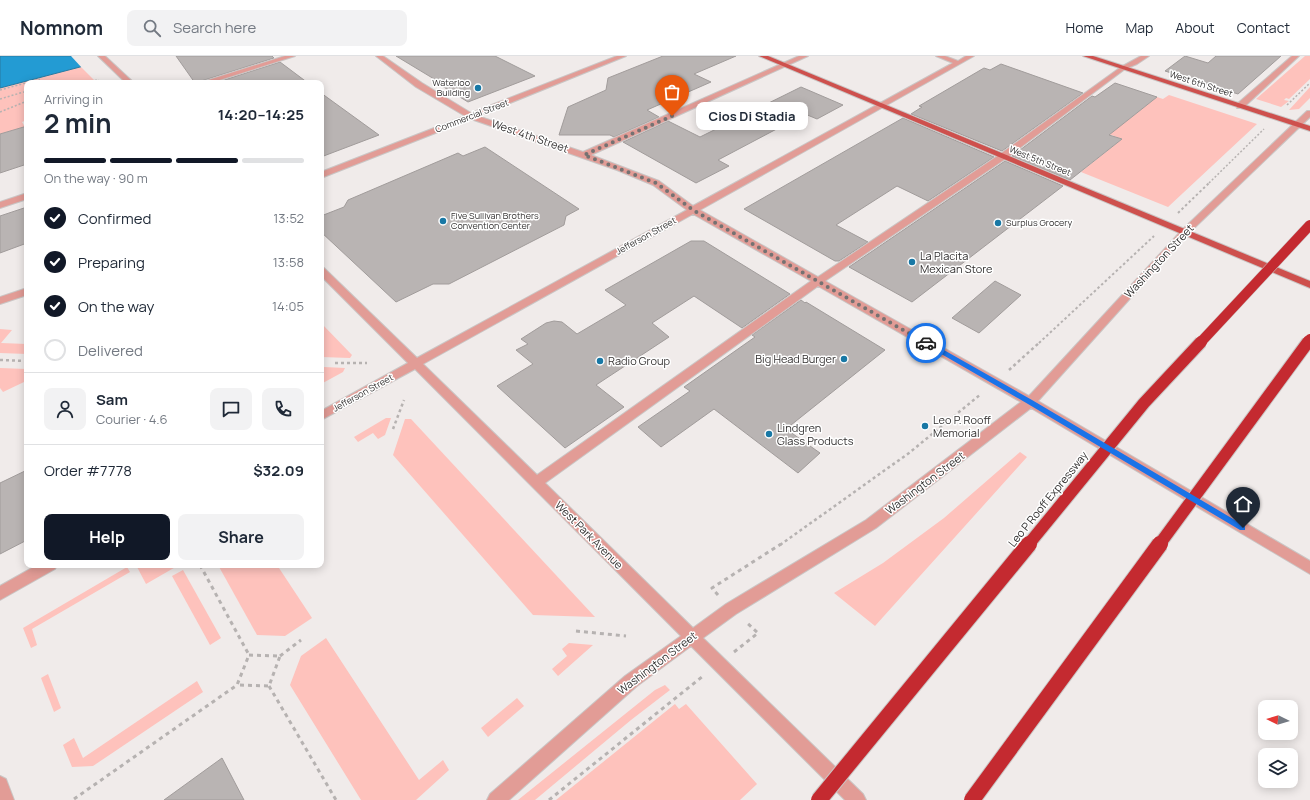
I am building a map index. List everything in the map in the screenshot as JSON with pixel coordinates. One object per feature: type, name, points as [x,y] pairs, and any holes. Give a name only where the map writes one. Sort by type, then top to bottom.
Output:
[{"type":"highway","name":"Leo P Rooff Expressway","points":[[819,800],[1144,403],[1310,225]]},
{"type":"highway","points":[[972,800],[1310,339]]},
{"type":"main road","name":"West 5th Street","points":[[762,56],[1310,285]]},
{"type":"main road","name":"West 6th Street","points":[[1086,56],[1310,129]]},
{"type":"street","points":[[101,56],[127,80]]},
{"type":"street","points":[[212,80],[292,56]]},
{"type":"street","name":"West 4th Street","points":[[379,56],[419,85],[471,116],[584,155],[656,183],[693,210],[1030,402],[1310,568]]},
{"type":"street","name":"Commercial Street","points":[[324,174],[623,56]]},
{"type":"street","points":[[584,155],[805,56]]},
{"type":"street","points":[[939,56],[958,63]]},
{"type":"street","name":"Jefferson Street","points":[[324,414],[971,56]]},
{"type":"street","points":[[536,483],[818,281],[1002,157],[1123,68],[1146,56]]},
{"type":"street","points":[[1240,106],[1296,56]]},
{"type":"street","name":"Washington Street","points":[[496,800],[631,680],[731,609],[871,524],[1030,402],[1185,232],[1310,113]]},
{"type":"street","points":[[0,205],[24,197]]},
{"type":"street","name":"West Park Avenue","points":[[326,282],[415,363],[857,800]]},
{"type":"street","points":[[0,302],[24,292]]},
{"type":"street","points":[[0,593],[45,568]]},
{"type":"street","points":[[0,785],[5,800]]},
{"type":"path","points":[[0,90],[24,83]]},
{"type":"path","points":[[548,800],[758,633],[731,609],[712,588],[789,539],[909,453],[995,382],[1166,224],[1310,83]]},
{"type":"path","points":[[0,99],[24,92]]},
{"type":"path","points":[[0,112],[24,102]]},
{"type":"path","points":[[0,360],[24,361]]},
{"type":"path","points":[[335,363],[367,363]]},
{"type":"path","points":[[393,429],[404,400]]},
{"type":"path","points":[[202,568],[249,655]]},
{"type":"path","points":[[576,631],[626,636]]},
{"type":"path","points":[[269,686],[280,656],[301,640]]},
{"type":"path","points":[[249,655],[280,656]]},
{"type":"path","points":[[74,799],[237,685],[249,655]]},
{"type":"path","points":[[237,685],[269,686]]},
{"type":"path","points":[[269,686],[336,800]]},
{"type":"shaded area","points":[[1305,56],[1310,56],[1310,79],[1289,99],[1286,98],[1284,100],[1289,101],[1281,107],[1256,99]]},
{"type":"shaded area","points":[[80,66],[94,80],[29,80]]},
{"type":"shaded area","points":[[24,81],[24,121],[22,122],[24,127],[0,134],[0,88]]},
{"type":"shaded area","points":[[1310,87],[1310,98],[1299,109],[1289,110]]},
{"type":"shaded area","points":[[1169,95],[1257,124],[1168,207],[1081,172],[1122,139],[1093,128],[1111,114],[1128,120],[1157,97],[1163,99]]},
{"type":"shaded area","points":[[324,326],[352,355],[350,358],[324,357]]},
{"type":"shaded area","points":[[0,329],[12,330],[1,343],[24,344],[24,354],[0,353]]},
{"type":"shaded area","points":[[324,367],[345,368],[343,372],[324,382]]},
{"type":"shaded area","points":[[0,368],[24,369],[24,382],[3,392],[0,388]]},
{"type":"shaded area","points":[[386,418],[391,418],[385,435],[378,439],[373,433],[358,442],[354,437]]},
{"type":"shaded area","points":[[405,419],[411,419],[595,617],[533,615],[393,455]]},
{"type":"shaded area","points":[[1020,452],[1027,457],[875,626],[834,593],[883,563],[944,518]]},
{"type":"shaded area","points":[[125,568],[128,568],[130,572],[32,629],[37,645],[31,648],[23,628]]},
{"type":"shaded area","points":[[138,568],[174,568],[146,584]]},
{"type":"shaded area","points":[[220,568],[279,568],[312,618],[285,636],[257,635]]},
{"type":"shaded area","points":[[183,570],[221,638],[210,645],[172,576]]},
{"type":"shaded area","points":[[326,638],[419,780],[443,760],[449,770],[416,800],[361,800],[290,685],[301,656]]},
{"type":"shaded area","points":[[569,643],[593,645],[558,676],[552,669],[567,656],[562,649]]},
{"type":"shaded area","points":[[48,674],[61,708],[54,712],[41,678]]},
{"type":"shaded area","points":[[197,681],[203,692],[93,766],[72,767],[63,745],[74,738],[83,758]]},
{"type":"shaded area","points":[[665,685],[670,690],[631,720],[535,800],[518,800],[655,690]]},
{"type":"shaded area","points":[[517,698],[524,706],[488,737],[481,728]]},
{"type":"shaded area","points":[[675,704],[679,709],[686,704],[757,784],[740,800],[556,800]]},
{"type":"water","points":[[0,56],[122,56],[30,80],[24,80],[24,82],[0,88]]},
{"type":"pier","points":[[71,56],[124,56],[123,58],[82,68]]},
{"type":"building","points":[[176,56],[272,56],[274,58],[204,80],[193,80]]},
{"type":"building","points":[[396,56],[495,56],[535,76],[468,102],[442,86],[444,85]]},
{"type":"building","points":[[663,56],[736,56],[694,74],[711,82],[647,110],[659,117],[614,137],[610,135],[559,135],[568,107],[606,90],[608,78]]},
{"type":"building","points":[[1185,56],[1208,63],[1216,56],[1281,56],[1238,94],[1165,71]]},
{"type":"building","points":[[280,62],[304,80],[224,80]]},
{"type":"building","points":[[1001,64],[1083,93],[1002,151],[911,114],[922,107],[919,106],[984,68],[990,70]]},
{"type":"building","points":[[1115,83],[1157,97],[1109,135],[1122,139],[1070,180],[1012,156],[1092,96],[1095,97]]},
{"type":"building","points":[[801,87],[843,105],[817,119],[805,114],[718,160],[729,166],[696,183],[623,142],[668,121],[700,137]]},
{"type":"building","points":[[324,95],[379,135],[324,156]]},
{"type":"building","points":[[903,118],[994,157],[928,201],[897,186],[836,225],[868,242],[839,261],[835,261],[744,209]]},
{"type":"building","points":[[24,127],[24,165],[0,173],[0,134]]},
{"type":"building","name":"Five Sullivan Brothers Convention Center","points":[[485,147],[579,209],[566,216],[564,225],[449,284],[433,284],[396,302],[324,235],[324,215],[344,207],[348,200],[458,153],[463,156]]},
{"type":"building","points":[[1005,161],[1063,186],[912,302],[849,267]]},
{"type":"building","points":[[24,208],[24,244],[0,253],[0,216]]},
{"type":"building","points":[[691,241],[704,241],[790,294],[742,328],[694,296],[652,323],[669,337],[596,385],[624,407],[565,448],[497,386],[533,364],[516,350],[528,344],[521,339],[546,323],[554,321],[562,322],[577,334],[626,305],[605,290]]},
{"type":"building","points":[[995,281],[1021,295],[979,333],[952,318]]},
{"type":"building","points":[[801,300],[885,350],[786,429],[820,453],[798,473],[714,409],[661,447],[638,427],[690,391],[684,387],[755,337],[752,335]]},
{"type":"building","points":[[24,471],[24,542],[0,554],[0,483]]},
{"type":"building","points":[[222,758],[244,800],[164,800]]},
{"type":"way so far","points":[[672,116],[584,155],[656,183],[693,210],[926,343]]},
{"type":"place","name":"Waterloo Building","points":[[478,88]]},
{"type":"place","name":"Cios Di Stadia","points":[[672,116]]},
{"type":"place","name":"Five Sullivan Brothers Convention Center","points":[[443,221]]},
{"type":"place","name":"Surplus Grocery","points":[[998,223]]},
{"type":"place","name":"La Placita Mexican Store","points":[[912,262]]},
{"type":"place","name":"Big Head Burger","points":[[844,359]]},
{"type":"place","name":"Radio Group","points":[[600,361]]},
{"type":"place","name":"Leo P. Rooff Memorial","points":[[925,426]]},
{"type":"place","name":"Lindgren Glass Products","points":[[769,434]]},
{"type":"route","points":[[926,343],[1030,402],[1243,528]]}]
